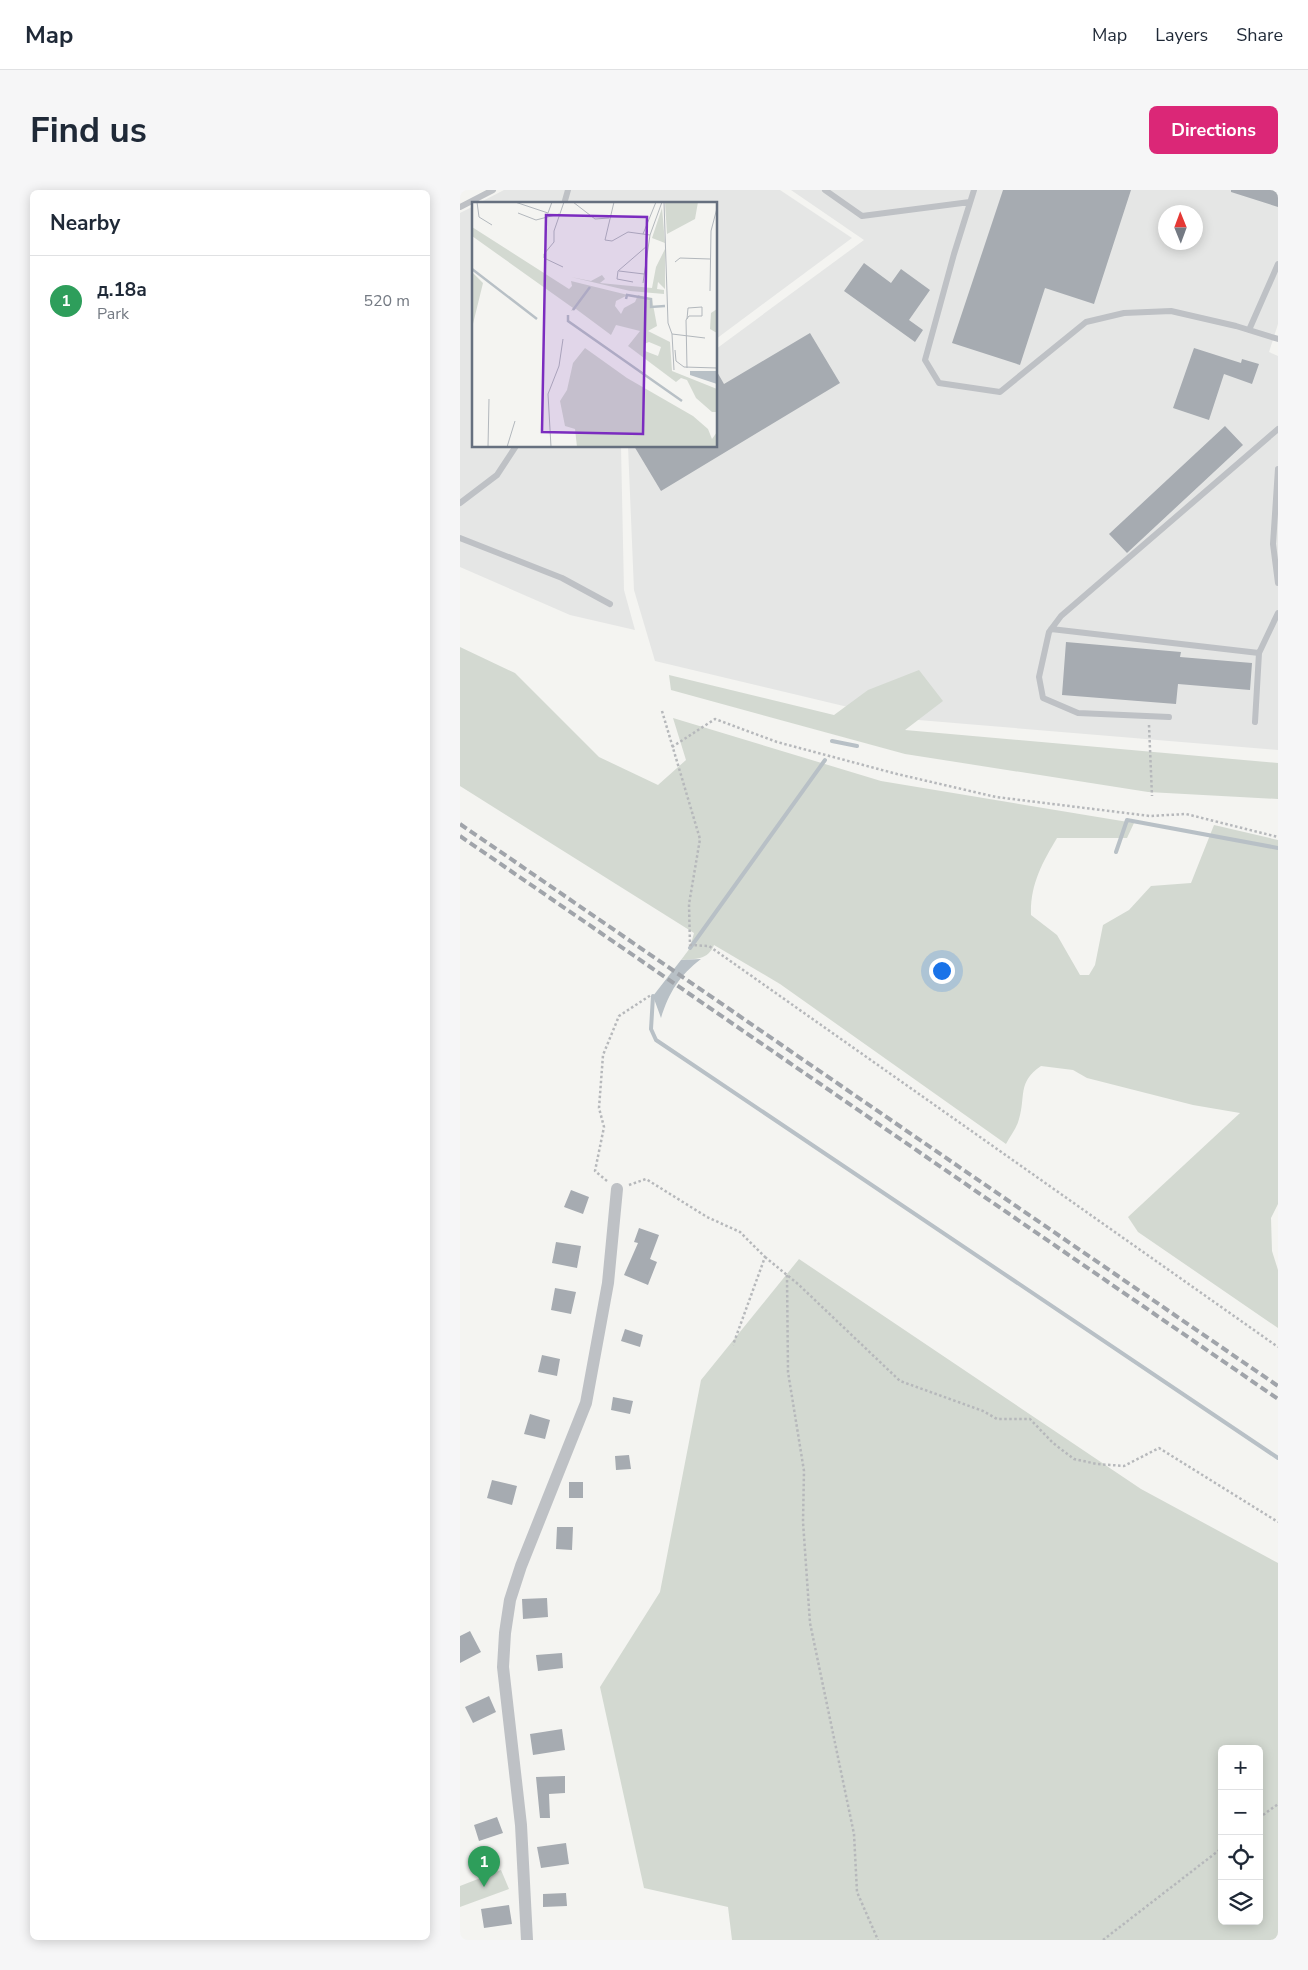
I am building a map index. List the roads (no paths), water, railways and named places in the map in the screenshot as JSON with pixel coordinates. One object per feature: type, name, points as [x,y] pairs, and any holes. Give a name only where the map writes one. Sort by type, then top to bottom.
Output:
[{"type":"street","points":[[527,1940],[521,1824],[503,1667],[506,1625],[510,1600],[521,1566],[586,1403],[608,1282],[617,1189]]},
{"type":"lane","points":[[460,207],[493,190]]},
{"type":"lane","points":[[825,190],[862,216],[970,202]]},
{"type":"lane","points":[[974,190],[925,360],[939,383],[1000,392],[1086,322],[1124,313],[1171,311],[1278,338]]},
{"type":"lane","points":[[1249,330],[1278,264]]},
{"type":"lane","points":[[1169,717],[1078,713],[1043,698],[1039,676],[1049,632],[1062,616],[1278,429]]},
{"type":"lane","points":[[460,503],[497,475],[515,448]]},
{"type":"lane","points":[[1278,469],[1273,544],[1278,583]]},
{"type":"lane","points":[[460,538],[562,578],[610,604]]},
{"type":"lane","points":[[1255,722],[1259,653],[1278,613]]},
{"type":"lane","points":[[1052,629],[1259,653]]},
{"type":"waterway","points":[[832,741],[857,746]]},
{"type":"waterway","points":[[690,948],[825,760]]},
{"type":"waterway","points":[[1116,852],[1127,820],[1278,848]]},
{"type":"waterway","points":[[653,996],[651,1029],[656,1040],[1278,1458]]},
{"type":"railway","points":[[460,824],[1278,1386]]},
{"type":"railway","points":[[460,836],[1278,1399]]},
{"type":"place","name":"д.18а","points":[[484,1887]]}]
